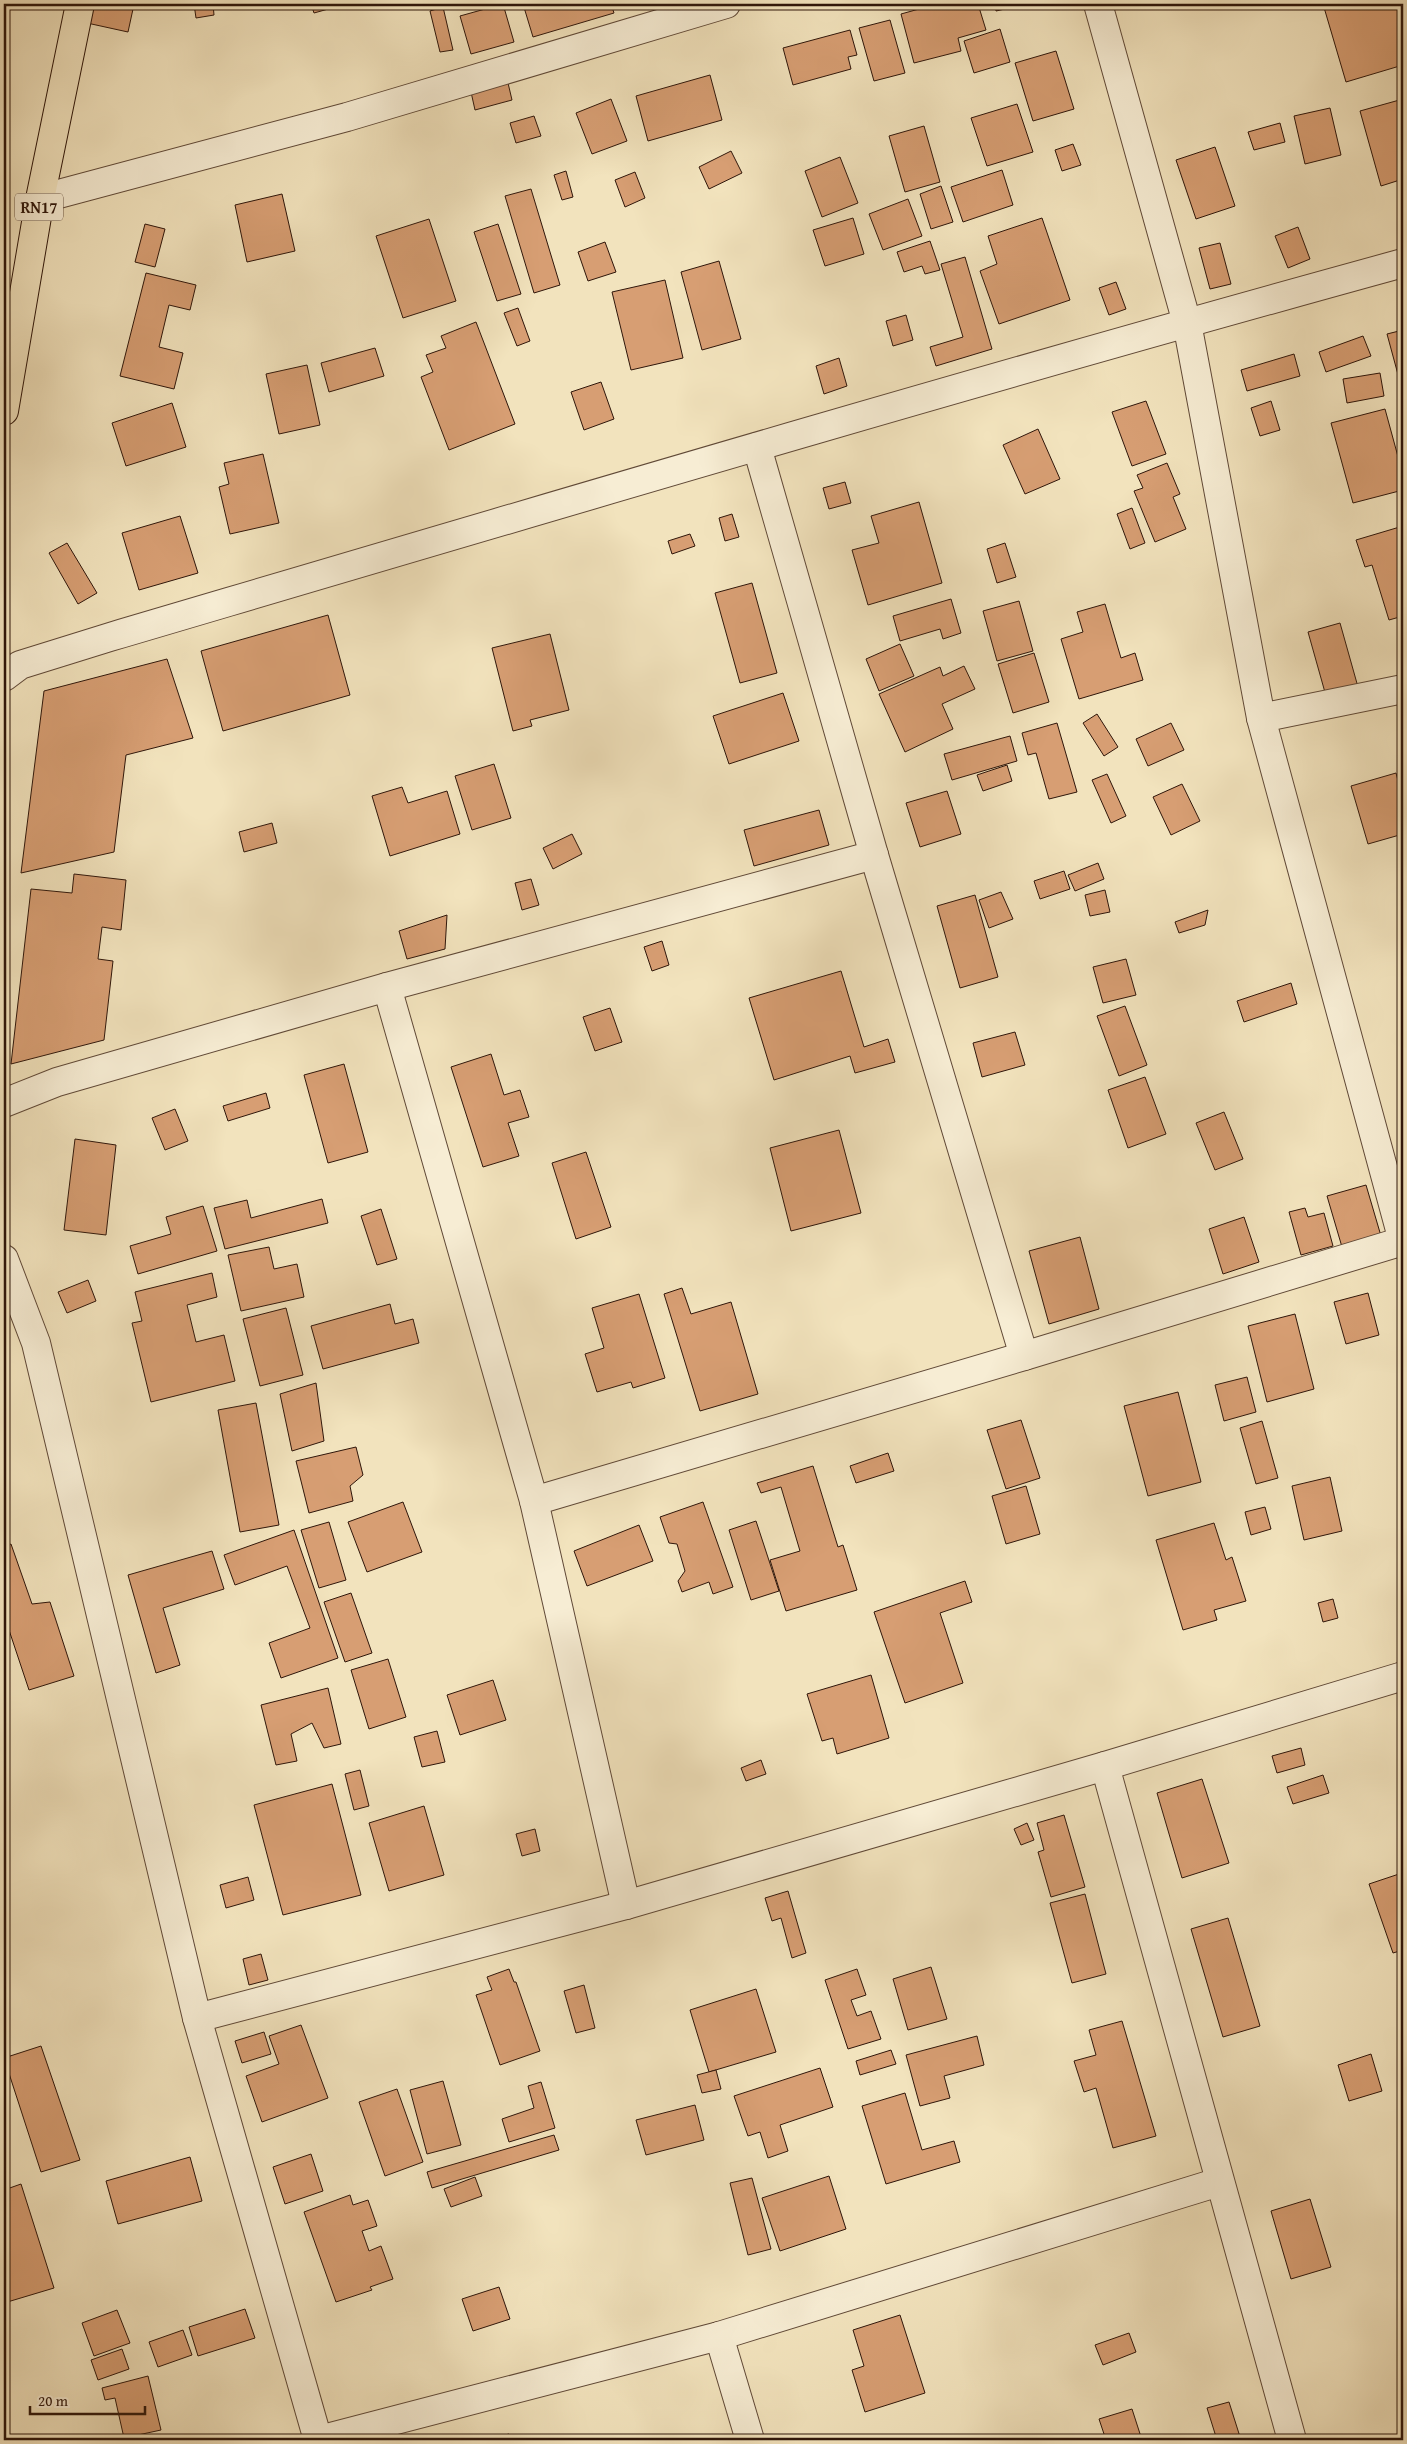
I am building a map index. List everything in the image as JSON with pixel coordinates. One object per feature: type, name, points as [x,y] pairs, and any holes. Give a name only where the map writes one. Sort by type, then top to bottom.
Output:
[{"type":"main road","name":"RN17","points":[[4,411],[40,198],[80,4]]},
{"type":"street","points":[[40,198],[347,117],[658,14],[726,4]]},
{"type":"street","points":[[534,1501],[1024,1356],[1403,1241],[1262,718],[1187,322],[1098,4]]},
{"type":"street","points":[[4,677],[20,665],[101,640],[757,446],[1187,322],[1403,263]]},
{"type":"street","points":[[757,446],[874,855],[1024,1356]]},
{"type":"street","points":[[1262,718],[1403,689]]},
{"type":"street","points":[[4,1103],[57,1082],[387,987],[874,855]]},
{"type":"street","points":[[387,987],[534,1501],[626,1906]]},
{"type":"street","points":[[4,1260],[36,1343],[197,2018],[318,2440],[719,2336],[1219,2182]]},
{"type":"street","points":[[197,2018],[626,1906],[1403,1676]]},
{"type":"street","points":[[1104,1766],[1292,2440]]},
{"type":"street","points":[[719,2336],[750,2440]]},
{"type":"building","points":[[91,4],[109,4],[133,9],[128,32],[87,23]]},
{"type":"building","points":[[194,4],[213,4],[214,15],[196,18]]},
{"type":"building","points":[[311,4],[346,4],[314,13]]},
{"type":"building","points":[[503,4],[514,42],[471,54],[460,16]]},
{"type":"building","points":[[523,4],[611,4],[614,13],[533,37]]},
{"type":"building","points":[[937,4],[978,4],[986,30],[958,38],[961,51],[914,63],[901,14]]},
{"type":"building","points":[[995,4],[1027,4],[996,11]]},
{"type":"building","points":[[1323,4],[1396,4],[1403,30],[1403,65],[1346,82]]},
{"type":"building","points":[[443,7],[453,50],[440,52],[430,11]]},
{"type":"building","points":[[890,20],[905,73],[874,81],[859,28]]},
{"type":"building","points":[[1000,29],[1010,62],[974,73],[964,41]]},
{"type":"building","points":[[850,30],[857,55],[848,57],[851,69],[793,85],[783,48]]},
{"type":"building","points":[[1056,51],[1074,109],[1033,121],[1015,63]]},
{"type":"building","points":[[710,75],[722,120],[648,141],[636,96]]},
{"type":"building","points":[[508,83],[512,100],[475,110],[471,92]]},
{"type":"building","points":[[611,99],[627,141],[592,154],[576,113]]},
{"type":"building","points":[[1403,99],[1403,179],[1381,186],[1360,111]]},
{"type":"building","points":[[1017,104],[1033,152],[987,166],[971,118]]},
{"type":"building","points":[[1330,108],[1341,155],[1305,164],[1294,116]]},
{"type":"building","points":[[534,116],[541,136],[516,143],[510,123]]},
{"type":"building","points":[[1280,123],[1285,142],[1254,150],[1248,132]]},
{"type":"building","points":[[924,126],[940,182],[905,192],[889,136]]},
{"type":"building","points":[[1073,144],[1081,165],[1062,171],[1055,150]]},
{"type":"building","points":[[1215,147],[1235,206],[1196,219],[1176,160]]},
{"type":"building","points":[[731,151],[742,173],[709,189],[699,167]]},
{"type":"building","points":[[840,157],[858,203],[822,217],[805,171]]},
{"type":"building","points":[[1002,170],[1013,205],[963,222],[951,187]]},
{"type":"building","points":[[566,171],[573,197],[562,200],[554,175]]},
{"type":"building","points":[[635,172],[645,198],[625,207],[615,180]]},
{"type":"building","points":[[941,186],[953,222],[931,229],[920,194]]},
{"type":"building","points":[[531,189],[560,285],[534,293],[505,196]]},
{"type":"building","points":[[282,194],[295,251],[247,262],[235,205]]},
{"type":"building","points":[[908,199],[922,236],[883,250],[869,214]]},
{"type":"building","points":[[853,218],[864,254],[825,266],[813,230]]},
{"type":"building","points":[[1042,218],[1070,300],[999,324],[980,271],[997,264],[988,236]]},
{"type":"building","points":[[429,219],[456,301],[403,318],[376,236]]},
{"type":"building","points":[[145,224],[165,229],[155,267],[135,262]]},
{"type":"building","points":[[498,224],[521,294],[497,301],[474,232]]},
{"type":"building","points":[[1298,227],[1310,259],[1288,268],[1275,236]]},
{"type":"building","points":[[930,241],[940,270],[925,274],[922,266],[904,272],[897,252]]},
{"type":"building","points":[[605,242],[616,272],[588,281],[578,252]]},
{"type":"building","points":[[1220,243],[1231,284],[1210,289],[1199,248]]},
{"type":"building","points":[[965,257],[992,349],[936,366],[930,347],[963,337],[941,264]]},
{"type":"building","points":[[719,261],[741,339],[702,350],[681,272]]},
{"type":"building","points":[[146,273],[196,285],[190,310],[169,305],[159,347],[183,353],[174,389],[120,376]]},
{"type":"building","points":[[665,280],[683,358],[631,370],[612,292]]},
{"type":"building","points":[[1116,282],[1126,309],[1109,315],[1099,288]]},
{"type":"building","points":[[518,308],[530,341],[517,346],[504,313]]},
{"type":"building","points":[[906,315],[913,340],[893,346],[886,321]]},
{"type":"building","points":[[476,322],[515,424],[449,450],[421,377],[433,372],[426,355],[446,348],[441,336]]},
{"type":"building","points":[[1403,330],[1403,393],[1387,334]]},
{"type":"building","points":[[1363,336],[1371,356],[1326,372],[1319,352]]},
{"type":"building","points":[[375,348],[384,376],[329,392],[321,363]]},
{"type":"building","points":[[1294,354],[1300,376],[1247,391],[1241,370]]},
{"type":"building","points":[[839,358],[847,386],[824,394],[816,366]]},
{"type":"building","points":[[307,365],[320,425],[279,434],[266,374]]},
{"type":"building","points":[[1380,373],[1384,396],[1347,403],[1343,379]]},
{"type":"building","points":[[601,382],[614,419],[584,430],[571,392]]},
{"type":"building","points":[[1146,401],[1166,454],[1132,466],[1112,412]]},
{"type":"building","points":[[1271,401],[1280,430],[1260,436],[1251,408]]},
{"type":"building","points":[[172,403],[186,447],[126,466],[112,423]]},
{"type":"building","points":[[1385,409],[1403,475],[1403,490],[1353,503],[1331,423]]},
{"type":"building","points":[[1038,429],[1060,479],[1025,494],[1003,445]]},
{"type":"building","points":[[263,454],[279,523],[230,534],[219,487],[229,484],[224,463]]},
{"type":"building","points":[[1167,463],[1180,494],[1173,497],[1186,529],[1155,542],[1134,491],[1143,488],[1137,475]]},
{"type":"building","points":[[845,482],[851,503],[829,509],[823,488]]},
{"type":"building","points":[[919,502],[942,583],[868,605],[852,550],[879,543],[871,516]]},
{"type":"building","points":[[1132,508],[1145,543],[1130,549],[1117,514]]},
{"type":"building","points":[[732,514],[739,537],[725,541],[719,518]]},
{"type":"building","points":[[180,516],[198,573],[139,590],[122,533]]},
{"type":"building","points":[[1403,526],[1403,616],[1389,620],[1372,565],[1365,567],[1356,540]]},
{"type":"building","points":[[690,534],[695,546],[672,554],[668,541]]},
{"type":"building","points":[[67,543],[97,593],[78,604],[49,553]]},
{"type":"building","points":[[1005,543],[1016,577],[997,583],[987,549]]},
{"type":"building","points":[[752,583],[777,673],[740,683],[715,593]]},
{"type":"building","points":[[951,599],[961,633],[943,639],[940,629],[900,641],[893,616]]},
{"type":"building","points":[[1019,601],[1033,651],[997,661],[983,611]]},
{"type":"building","points":[[1105,604],[1121,658],[1135,653],[1143,680],[1079,699],[1061,639],[1083,632],[1077,612]]},
{"type":"building","points":[[328,615],[350,695],[223,731],[201,651]]},
{"type":"building","points":[[1340,623],[1358,687],[1326,696],[1308,632]]},
{"type":"building","points":[[550,634],[569,710],[530,720],[532,726],[513,731],[492,648]]},
{"type":"building","points":[[900,644],[914,676],[879,691],[866,659]]},
{"type":"building","points":[[1034,653],[1049,702],[1013,713],[998,664]]},
{"type":"building","points":[[167,659],[193,738],[126,755],[114,852],[21,873],[44,691]]},
{"type":"building","points":[[964,666],[975,689],[942,704],[953,729],[905,752],[879,694],[940,667],[943,676]]},
{"type":"building","points":[[783,693],[799,741],[729,764],[713,716]]},
{"type":"building","points":[[1097,714],[1118,747],[1104,756],[1083,723]]},
{"type":"building","points":[[1057,723],[1077,792],[1049,799],[1036,753],[1028,755],[1022,733]]},
{"type":"building","points":[[1171,723],[1184,750],[1148,766],[1136,739]]},
{"type":"building","points":[[1010,736],[1017,761],[952,780],[944,754]]},
{"type":"building","points":[[494,764],[511,818],[472,830],[455,776]]},
{"type":"building","points":[[1007,765],[1012,781],[983,791],[977,775]]},
{"type":"building","points":[[1396,773],[1403,800],[1403,834],[1368,844],[1351,786]]},
{"type":"building","points":[[1107,774],[1126,816],[1111,823],[1092,780]]},
{"type":"building","points":[[1182,784],[1200,821],[1171,835],[1153,797]]},
{"type":"building","points":[[402,787],[408,803],[447,791],[460,834],[390,856],[372,796]]},
{"type":"building","points":[[947,791],[961,834],[920,847],[906,803]]},
{"type":"building","points":[[819,810],[829,845],[754,866],[744,830]]},
{"type":"building","points":[[272,823],[277,843],[244,852],[239,832]]},
{"type":"building","points":[[572,834],[582,854],[553,869],[543,848]]},
{"type":"building","points":[[1098,863],[1104,879],[1075,891],[1068,875]]},
{"type":"building","points":[[1064,871],[1070,889],[1040,899],[1034,881]]},
{"type":"building","points":[[74,874],[126,880],[121,930],[102,927],[98,959],[113,961],[104,1040],[11,1064],[31,889],[72,893]]},
{"type":"building","points":[[531,879],[539,905],[522,910],[515,883]]},
{"type":"building","points":[[1105,890],[1110,912],[1090,916],[1085,895]]},
{"type":"building","points":[[1001,892],[1013,919],[989,928],[979,900]]},
{"type":"building","points":[[975,895],[998,977],[960,988],[937,906]]},
{"type":"building","points":[[1208,910],[1205,925],[1179,933],[1175,922]]},
{"type":"building","points":[[447,915],[445,949],[407,959],[399,931]]},
{"type":"building","points":[[662,941],[669,965],[652,971],[644,947]]},
{"type":"building","points":[[1126,959],[1136,995],[1103,1003],[1093,967]]},
{"type":"building","points":[[1403,966],[1403,983],[1398,968]]},
{"type":"building","points":[[841,971],[864,1047],[888,1039],[895,1062],[855,1073],[850,1056],[774,1080],[749,998]]},
{"type":"building","points":[[1291,983],[1297,1004],[1244,1022],[1237,1001]]},
{"type":"building","points":[[1125,1006],[1147,1065],[1119,1076],[1097,1016]]},
{"type":"building","points":[[610,1008],[622,1042],[595,1051],[583,1017]]},
{"type":"building","points":[[1015,1032],[1025,1065],[982,1077],[973,1043]]},
{"type":"building","points":[[491,1054],[504,1095],[520,1090],[529,1117],[508,1123],[519,1156],[483,1167],[451,1067]]},
{"type":"building","points":[[344,1064],[368,1152],[328,1163],[304,1075]]},
{"type":"building","points":[[1145,1077],[1166,1134],[1128,1148],[1108,1090]]},
{"type":"building","points":[[266,1093],[270,1108],[228,1121],[223,1106]]},
{"type":"building","points":[[175,1109],[188,1141],[165,1150],[152,1118]]},
{"type":"building","points":[[1224,1112],[1243,1159],[1215,1170],[1196,1123]]},
{"type":"building","points":[[839,1130],[861,1213],[791,1231],[770,1148]]},
{"type":"building","points":[[75,1139],[116,1145],[106,1235],[64,1230]]},
{"type":"building","points":[[586,1152],[611,1227],[576,1239],[552,1163]]},
{"type":"building","points":[[1366,1185],[1381,1236],[1342,1247],[1327,1196]]},
{"type":"building","points":[[322,1199],[328,1223],[225,1249],[214,1208],[247,1200],[251,1218]]},
{"type":"building","points":[[203,1206],[217,1251],[138,1274],[130,1246],[171,1234],[166,1217]]},
{"type":"building","points":[[1305,1208],[1308,1217],[1324,1213],[1333,1246],[1301,1255],[1289,1212]]},
{"type":"building","points":[[381,1209],[397,1259],[377,1265],[361,1216]]},
{"type":"building","points":[[1244,1217],[1259,1262],[1223,1274],[1209,1229]]},
{"type":"building","points":[[1080,1237],[1099,1309],[1049,1324],[1029,1251]]},
{"type":"building","points":[[269,1247],[274,1269],[297,1264],[304,1297],[241,1311],[228,1255]]},
{"type":"building","points":[[212,1273],[217,1297],[187,1305],[196,1342],[224,1335],[235,1381],[151,1402],[132,1323],[142,1321],[135,1292]]},
{"type":"building","points":[[88,1280],[96,1301],[67,1313],[58,1292]]},
{"type":"building","points":[[682,1288],[691,1314],[731,1302],[758,1394],[700,1411],[664,1294]]},
{"type":"building","points":[[1368,1293],[1379,1335],[1346,1344],[1334,1302]]},
{"type":"building","points":[[639,1294],[665,1378],[633,1388],[631,1382],[597,1392],[585,1354],[604,1348],[592,1308]]},
{"type":"building","points":[[390,1304],[395,1324],[413,1319],[419,1343],[323,1369],[311,1326]]},
{"type":"building","points":[[286,1308],[303,1375],[260,1386],[243,1319]]},
{"type":"building","points":[[1295,1314],[1314,1389],[1267,1402],[1248,1326]]},
{"type":"building","points":[[1247,1377],[1256,1412],[1224,1421],[1215,1385]]},
{"type":"building","points":[[316,1383],[324,1441],[292,1451],[280,1394]]},
{"type":"building","points":[[1178,1392],[1201,1482],[1148,1496],[1124,1406]]},
{"type":"building","points":[[256,1403],[279,1525],[240,1532],[218,1410]]},
{"type":"building","points":[[1021,1420],[1040,1478],[1006,1489],[987,1430]]},
{"type":"building","points":[[1262,1421],[1278,1478],[1256,1484],[1240,1428]]},
{"type":"building","points":[[356,1447],[363,1475],[350,1486],[353,1501],[309,1513],[296,1461]]},
{"type":"building","points":[[888,1453],[894,1471],[856,1483],[850,1466]]},
{"type":"building","points":[[813,1466],[838,1547],[843,1545],[857,1590],[786,1611],[770,1560],[800,1551],[781,1487],[761,1493],[757,1483]]},
{"type":"building","points":[[1330,1477],[1342,1531],[1304,1540],[1292,1486]]},
{"type":"building","points":[[1026,1486],[1040,1534],[1006,1544],[992,1496]]},
{"type":"building","points":[[403,1502],[422,1552],[367,1572],[348,1522]]},
{"type":"building","points":[[703,1502],[733,1587],[713,1594],[709,1582],[682,1592],[678,1581],[685,1571],[677,1544],[669,1543],[660,1517]]},
{"type":"building","points":[[1265,1507],[1271,1529],[1251,1535],[1245,1512]]},
{"type":"building","points":[[756,1521],[779,1591],[751,1600],[729,1530]]},
{"type":"building","points":[[329,1522],[346,1580],[319,1588],[301,1530]]},
{"type":"building","points":[[1214,1523],[1226,1560],[1232,1557],[1246,1601],[1214,1610],[1217,1620],[1183,1630],[1156,1540]]},
{"type":"building","points":[[639,1525],[653,1561],[587,1586],[574,1551]]},
{"type":"building","points":[[294,1530],[338,1658],[281,1678],[269,1643],[310,1628],[287,1566],[235,1585],[224,1555]]},
{"type":"building","points":[[11,1544],[32,1604],[50,1602],[74,1676],[29,1690],[4,1615],[4,1547]]},
{"type":"building","points":[[212,1551],[224,1589],[163,1608],[180,1665],[156,1673],[128,1575]]},
{"type":"building","points":[[965,1581],[972,1602],[940,1613],[963,1683],[905,1703],[874,1612]]},
{"type":"building","points":[[351,1593],[372,1653],[345,1662],[324,1602]]},
{"type":"building","points":[[1333,1599],[1338,1618],[1323,1622],[1318,1603]]},
{"type":"building","points":[[388,1659],[406,1717],[369,1729],[351,1670]]},
{"type":"building","points":[[871,1675],[889,1738],[837,1754],[833,1738],[822,1741],[807,1694]]},
{"type":"building","points":[[493,1680],[506,1720],[460,1735],[447,1695]]},
{"type":"building","points":[[328,1688],[341,1744],[324,1748],[312,1723],[291,1734],[297,1761],[276,1765],[261,1705]]},
{"type":"building","points":[[437,1731],[445,1762],[422,1767],[414,1737]]},
{"type":"building","points":[[1301,1748],[1305,1765],[1277,1773],[1272,1756]]},
{"type":"building","points":[[761,1760],[766,1774],[746,1781],[741,1768]]},
{"type":"building","points":[[360,1770],[369,1806],[354,1810],[345,1774]]},
{"type":"building","points":[[1323,1775],[1329,1793],[1293,1804],[1287,1787]]},
{"type":"building","points":[[1202,1779],[1229,1863],[1182,1878],[1157,1793]]},
{"type":"building","points":[[332,1784],[361,1895],[283,1915],[254,1805]]},
{"type":"building","points":[[424,1806],[444,1875],[389,1891],[369,1823]]},
{"type":"building","points":[[1064,1815],[1085,1887],[1051,1897],[1038,1852],[1044,1850],[1037,1823]]},
{"type":"building","points":[[1027,1823],[1034,1840],[1021,1845],[1014,1829]]},
{"type":"building","points":[[535,1829],[540,1851],[522,1856],[516,1834]]},
{"type":"building","points":[[1399,1874],[1403,1885],[1403,1950],[1393,1953],[1369,1884]]},
{"type":"building","points":[[248,1877],[254,1900],[226,1908],[220,1885]]},
{"type":"building","points":[[788,1891],[806,1953],[792,1958],[781,1918],[772,1921],[765,1898]]},
{"type":"building","points":[[1085,1894],[1106,1974],[1072,1983],[1050,1903]]},
{"type":"building","points":[[1228,1918],[1260,2026],[1223,2037],[1191,1929]]},
{"type":"building","points":[[261,1954],[268,1980],[249,1985],[243,1959]]},
{"type":"building","points":[[931,1967],[947,2019],[908,2030],[893,1979]]},
{"type":"building","points":[[509,1969],[514,1982],[516,1982],[540,2051],[500,2065],[476,1995],[492,1990],[487,1977]]},
{"type":"building","points":[[857,1969],[866,1995],[851,2000],[857,2016],[871,2011],[881,2039],[848,2049],[825,1980]]},
{"type":"building","points":[[584,1985],[595,2028],[576,2033],[564,1991]]},
{"type":"building","points":[[756,1989],[776,2052],[709,2072],[690,2010]]},
{"type":"building","points":[[1122,2021],[1156,2136],[1113,2148],[1096,2088],[1084,2092],[1074,2061],[1096,2055],[1089,2030]]},
{"type":"building","points":[[301,2025],[328,2098],[262,2122],[246,2076],[279,2064],[269,2036]]},
{"type":"building","points":[[264,2032],[271,2054],[242,2063],[235,2041]]},
{"type":"building","points":[[977,2036],[984,2065],[944,2076],[950,2098],[920,2106],[906,2055]]},
{"type":"building","points":[[41,2046],[80,2160],[41,2172],[4,2058]]},
{"type":"building","points":[[891,2050],[896,2064],[860,2075],[856,2061]]},
{"type":"building","points":[[1371,2054],[1382,2091],[1349,2101],[1338,2065]]},
{"type":"building","points":[[820,2068],[833,2107],[780,2125],[788,2151],[768,2158],[760,2132],[748,2136],[734,2096]]},
{"type":"building","points":[[716,2070],[721,2089],[702,2093],[697,2075]]},
{"type":"building","points":[[443,2081],[461,2145],[427,2154],[410,2090]]},
{"type":"building","points":[[541,2082],[555,2128],[509,2142],[502,2119],[534,2108],[528,2086]]},
{"type":"building","points":[[397,2089],[423,2162],[385,2176],[359,2102]]},
{"type":"building","points":[[905,2093],[922,2150],[954,2141],[960,2162],[886,2184],[862,2106]]},
{"type":"building","points":[[695,2105],[704,2140],[646,2155],[636,2120]]},
{"type":"building","points":[[554,2135],[559,2150],[432,2188],[427,2172]]},
{"type":"building","points":[[311,2154],[323,2191],[285,2204],[273,2167]]},
{"type":"building","points":[[190,2157],[202,2201],[118,2224],[106,2181]]},
{"type":"building","points":[[829,2176],[846,2229],[780,2251],[762,2198]]},
{"type":"building","points":[[475,2177],[482,2196],[451,2207],[444,2189]]},
{"type":"building","points":[[752,2178],[771,2249],[748,2255],[730,2183]]},
{"type":"building","points":[[21,2184],[54,2288],[4,2303],[4,2190]]},
{"type":"building","points":[[350,2195],[353,2205],[368,2200],[377,2226],[362,2231],[369,2251],[381,2246],[393,2279],[370,2287],[372,2290],[336,2302],[304,2212]]},
{"type":"building","points":[[1310,2199],[1331,2267],[1291,2279],[1271,2211]]},
{"type":"building","points":[[499,2287],[510,2319],[473,2331],[462,2299]]},
{"type":"building","points":[[245,2309],[255,2338],[198,2356],[189,2327]]},
{"type":"building","points":[[117,2310],[130,2343],[94,2356],[82,2323]]},
{"type":"building","points":[[900,2315],[925,2393],[865,2412],[852,2370],[864,2366],[853,2330]]},
{"type":"building","points":[[183,2330],[192,2355],[158,2367],[149,2342]]},
{"type":"building","points":[[1129,2333],[1136,2352],[1103,2365],[1095,2345]]},
{"type":"building","points":[[122,2349],[129,2369],[98,2380],[91,2360]]},
{"type":"building","points":[[148,2376],[161,2430],[124,2438],[115,2398],[105,2400],[102,2388]]},
{"type":"building","points":[[1229,2402],[1241,2440],[1217,2440],[1207,2408]]},
{"type":"building","points":[[1132,2409],[1142,2440],[1106,2440],[1099,2419]]},
{"type":"building","points":[[509,2434],[510,2440],[484,2440]]}]
